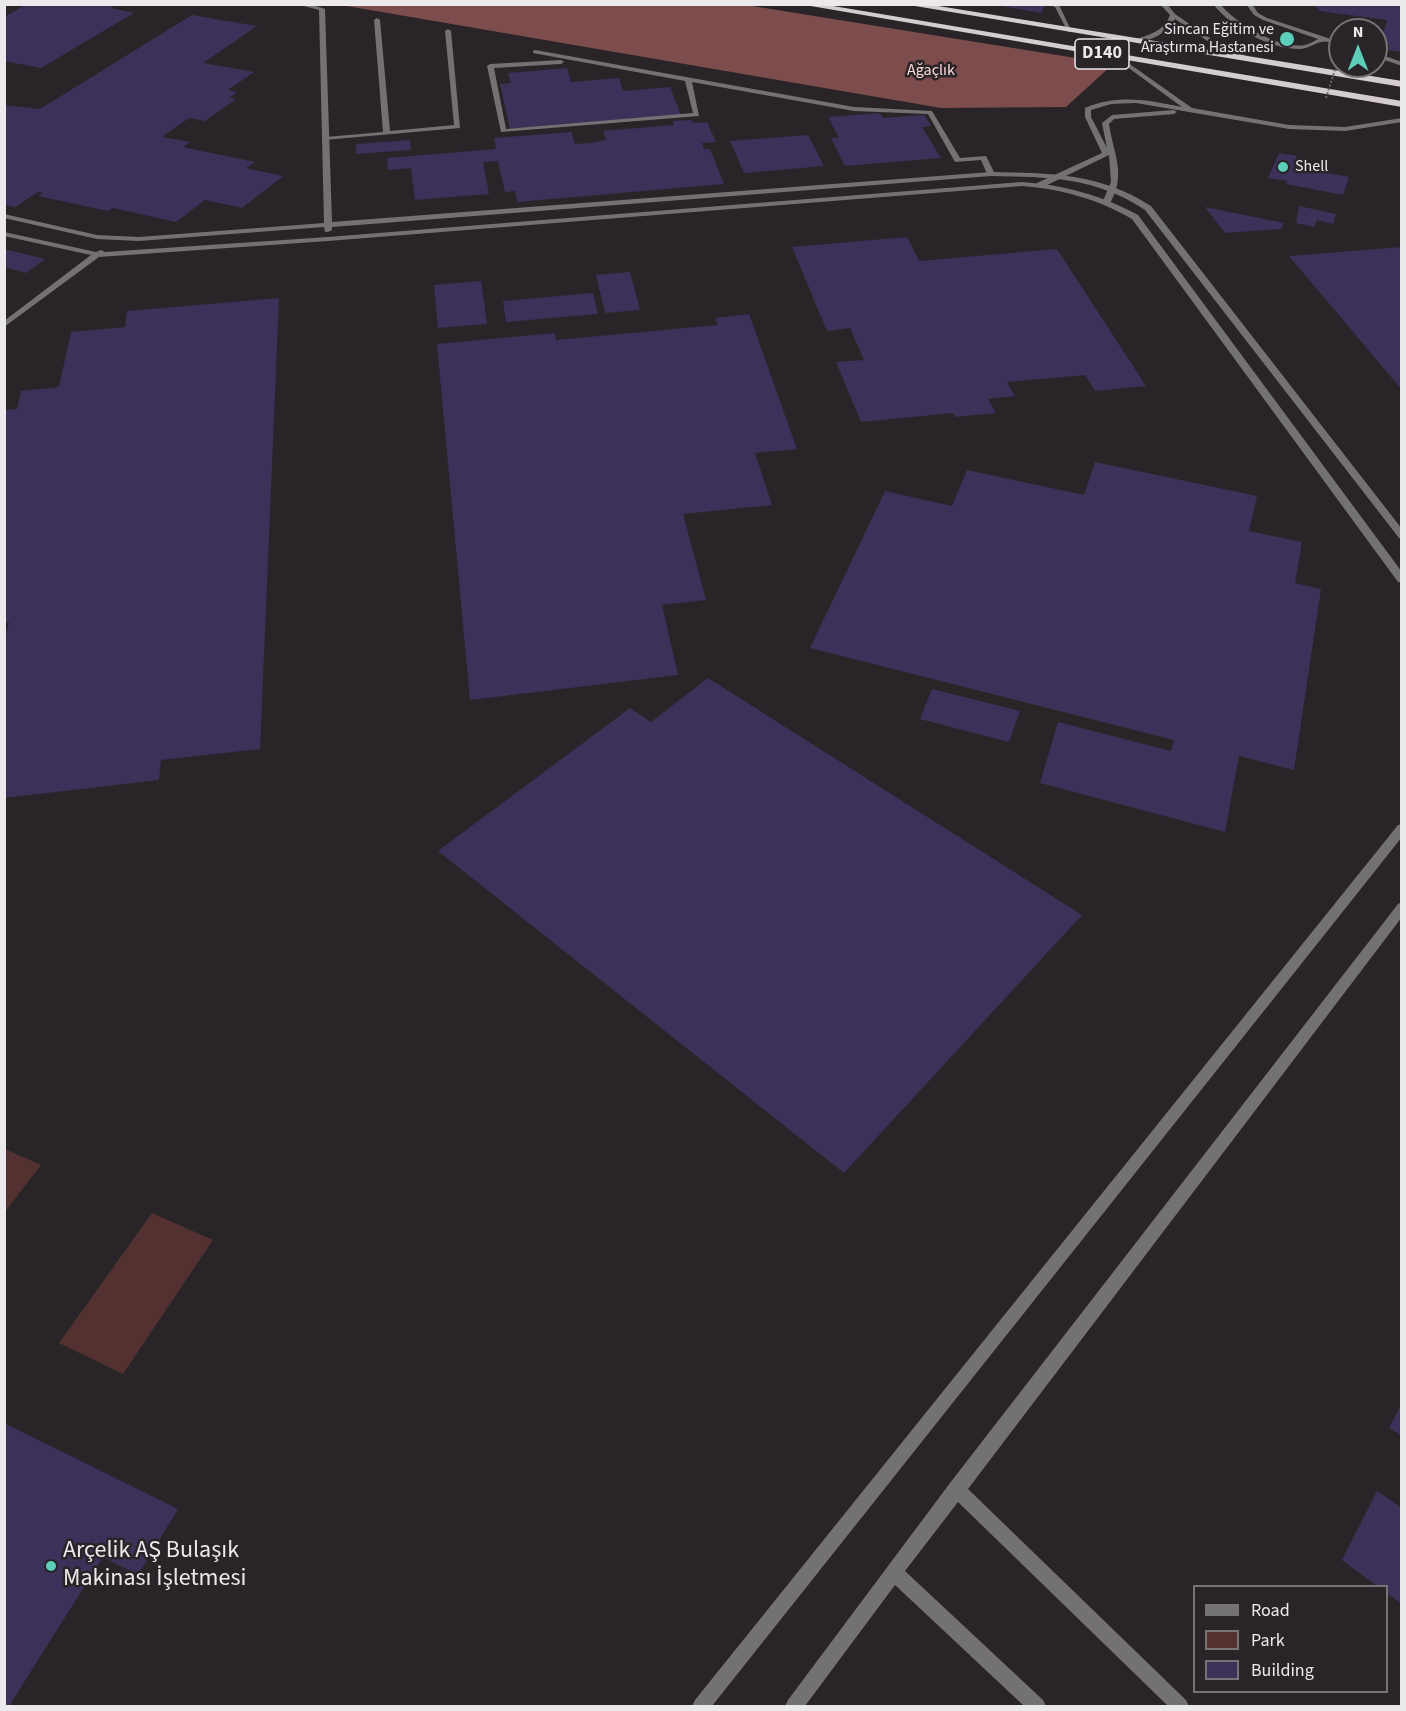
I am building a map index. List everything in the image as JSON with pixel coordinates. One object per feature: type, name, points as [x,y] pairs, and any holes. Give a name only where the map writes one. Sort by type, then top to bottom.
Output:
[{"type":"highway","name":"D140","points":[[803,4],[1401,104]]},
{"type":"highway","name":"D140","points":[[907,4],[1401,84]]},
{"type":"street","points":[[299,4],[322,9],[328,239]]},
{"type":"street","points":[[938,10],[948,4]]},
{"type":"street","points":[[1050,4],[1057,6],[1070,31]]},
{"type":"street","points":[[1163,4],[1173,15],[1201,35],[1252,60]]},
{"type":"street","points":[[1216,4],[1227,18],[1278,42],[1305,47],[1324,38]]},
{"type":"street","points":[[1249,4],[1256,14],[1264,19],[1328,40]]},
{"type":"street","points":[[1136,41],[1163,32],[1169,27],[1173,15]]},
{"type":"street","points":[[377,20],[387,134]]},
{"type":"street","points":[[326,139],[458,127],[448,32]]},
{"type":"street","points":[[535,52],[854,109],[930,112],[958,160],[983,158],[992,174]]},
{"type":"street","points":[[1117,57],[1191,110]]},
{"type":"street","points":[[581,61],[490,66],[503,131],[697,115],[688,80]]},
{"type":"street","points":[[1040,185],[1106,154],[1088,117],[1087,109],[1100,103],[1145,102],[1290,127],[1345,129],[1401,120]]},
{"type":"street","points":[[1107,201],[1116,189],[1114,161],[1106,139],[1105,123],[1112,117],[1191,110]]},
{"type":"street","points":[[4,216],[109,238],[139,239],[992,174],[1059,176],[1094,182],[1132,196],[1148,208],[1401,536]]},
{"type":"street","points":[[4,234],[99,255],[328,239],[1010,184],[1078,190],[1107,201],[1135,217],[1401,580]]},
{"type":"street","points":[[4,325],[99,255],[109,238]]},
{"type":"street","points":[[701,1707],[1401,828]]},
{"type":"street","points":[[794,1707],[956,1490],[1401,907]]},
{"type":"street","points":[[956,1490],[1180,1707]]},
{"type":"street","points":[[894,1572],[1037,1707]]},
{"type":"path","points":[[1326,98],[1332,78]]},
{"type":"green space","name":"Ağaçlık","points":[[341,5],[746,5],[1113,64],[1066,107],[941,108]]},
{"type":"green space","points":[[5,1149],[41,1165],[5,1212]]},
{"type":"green space","points":[[152,1213],[213,1240],[123,1374],[59,1343]]},
{"type":"building","points":[[27,4],[117,4],[111,8],[134,13],[41,68],[4,61],[4,17]]},
{"type":"building","points":[[991,4],[1035,4],[1045,6],[1041,13]]},
{"type":"building","points":[[1314,4],[1402,4],[1402,52],[1388,50],[1388,18],[1320,11]]},
{"type":"building","points":[[192,15],[257,26],[203,63],[254,72],[228,90],[237,92],[230,98],[236,99],[205,121],[189,118],[162,137],[190,142],[183,147],[255,162],[246,168],[283,176],[242,208],[205,200],[176,222],[113,208],[108,211],[38,196],[43,193],[38,192],[15,207],[4,205],[4,105],[40,109]]},
{"type":"building","points":[[567,68],[571,82],[619,78],[623,91],[670,87],[681,115],[510,129],[500,84],[511,83],[508,73]]},
{"type":"building","points":[[880,113],[883,118],[924,115],[931,126],[922,127],[941,158],[845,166],[831,138],[839,138],[828,117]]},
{"type":"building","points":[[692,120],[693,123],[707,122],[716,142],[702,143],[704,149],[710,149],[724,184],[517,202],[515,191],[505,192],[498,161],[483,162],[489,194],[415,200],[411,168],[388,170],[387,158],[496,149],[494,138],[571,132],[575,144],[589,143],[606,140],[603,131],[674,125],[673,121]]},
{"type":"building","points":[[808,135],[824,166],[744,173],[730,141]]},
{"type":"building","points":[[410,140],[411,150],[356,154],[356,144]]},
{"type":"building","points":[[1279,153],[1297,156],[1293,166],[1349,177],[1343,195],[1286,184],[1287,181],[1268,178]]},
{"type":"building","points":[[1299,206],[1336,214],[1333,224],[1317,220],[1314,227],[1296,223]]},
{"type":"building","points":[[1205,207],[1284,223],[1281,229],[1225,233]]},
{"type":"building","points":[[907,237],[919,261],[1057,249],[1146,386],[1095,391],[1085,375],[1007,382],[1015,396],[988,399],[996,413],[955,417],[953,413],[861,422],[836,362],[864,360],[850,328],[827,331],[792,247]]},
{"type":"building","points":[[1402,247],[1402,390],[1289,256]]},
{"type":"building","points":[[4,249],[45,259],[26,273],[4,267]]},
{"type":"building","points":[[630,272],[640,310],[605,313],[596,275]]},
{"type":"building","points":[[481,281],[487,324],[438,328],[434,285]]},
{"type":"building","points":[[593,293],[598,314],[506,322],[503,301]]},
{"type":"building","points":[[279,298],[260,749],[161,760],[159,780],[4,798],[4,644],[9,622],[4,623],[4,410],[17,409],[21,391],[59,387],[71,332],[125,327],[127,311]]},
{"type":"building","points":[[749,314],[797,449],[755,453],[772,505],[683,514],[706,600],[662,605],[678,675],[470,700],[437,344],[555,333],[556,340],[718,325],[715,318]]},
{"type":"building","points":[[1095,462],[1257,496],[1249,531],[1302,542],[1295,583],[1321,589],[1294,770],[1239,756],[1225,832],[1040,783],[1058,722],[1171,751],[1174,740],[810,648],[885,491],[952,506],[967,470],[1084,495]]},
{"type":"building","points":[[708,678],[1082,915],[844,1173],[438,851],[630,708],[651,722]]},
{"type":"building","points":[[932,689],[1020,711],[1009,742],[920,719]]},
{"type":"building","points":[[1402,1403],[1402,1436],[1389,1428]]},
{"type":"building","name":"Arçelik AŞ Bulaşık Makinası İşletmesi","points":[[4,1423],[178,1509],[138,1575],[103,1557],[9,1706],[4,1706]]},
{"type":"building","points":[[1377,1491],[1402,1508],[1402,1604],[1388,1594],[1388,1585],[1376,1585],[1342,1560]]},
{"type":"place","name":"Sincan Eğitim ve Araştırma Hastanesi","points":[[1287,39]]},
{"type":"place","name":"Shell","points":[[1283,167]]},
{"type":"place","name":"Arçelik AŞ Bulaşık Makinası İşletmesi","points":[[51,1566]]}]
